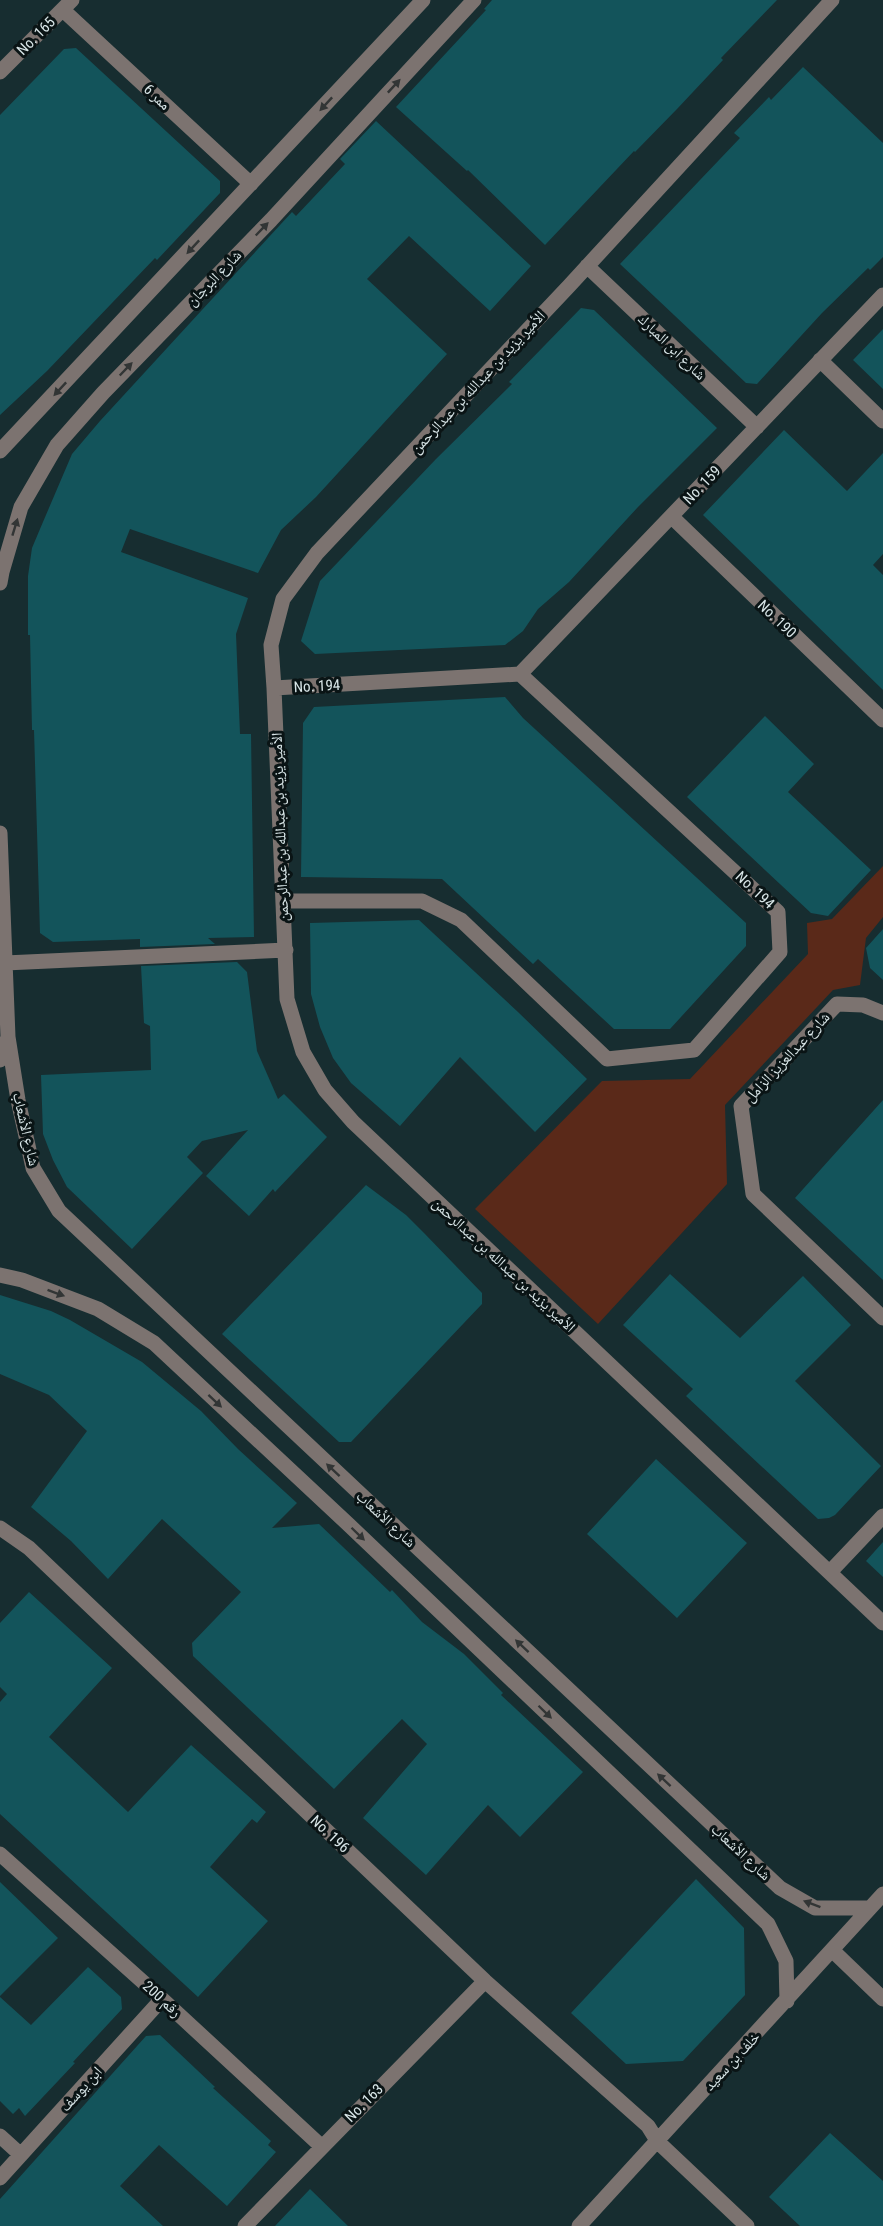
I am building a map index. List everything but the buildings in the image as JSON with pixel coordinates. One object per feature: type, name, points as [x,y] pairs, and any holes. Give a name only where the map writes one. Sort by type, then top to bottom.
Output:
[{"type":"street","points":[[0,451],[423,0]]},
{"type":"street","name":"شارع البرجان","points":[[0,583],[21,507],[57,445],[103,393],[271,220],[474,0]]},
{"type":"street","name":"الأمير يزيد بن عبدالله بن عبدالرحمن","points":[[832,0],[587,266],[317,553],[283,599],[270,645],[274,688],[287,999],[303,1052],[325,1090],[352,1122],[883,1623]]},
{"type":"street","name":"ممر 6","points":[[67,5],[251,184]]},
{"type":"street","name":"No. 165","points":[[0,72],[67,5]]},
{"type":"street","name":"شارع ابن المبارك","points":[[587,266],[757,428]]},
{"type":"street","name":"No. 159","points":[[520,674],[883,295]]},
{"type":"street","points":[[820,360],[883,421]]},
{"type":"street","name":"No. 190","points":[[672,517],[883,720]]},
{"type":"street","name":"No. 194","points":[[274,688],[520,674],[778,912],[780,952],[694,1050],[607,1059],[460,920],[423,901],[284,901]]},
{"type":"street","points":[[0,833],[8,1037],[0,1060]]},
{"type":"street","points":[[5,963],[286,950]]},
{"type":"street","name":"شارع عبدالعزيز الزامل","points":[[883,1013],[863,1005],[837,1004],[741,1106],[753,1194],[883,1318]]},
{"type":"street","name":"شارع الأشعاب","points":[[8,1037],[18,1100],[33,1168],[59,1211],[780,1888],[815,1908],[869,1908]]},
{"type":"street","name":"شارع الأشعاب","points":[[0,1275],[22,1280],[98,1309],[154,1343],[349,1525],[768,1924],[786,1960],[787,2001]]},
{"type":"street","points":[[830,1572],[883,1516]]},
{"type":"street","name":"No. 196","points":[[0,1528],[29,1548],[485,1980],[648,2126],[657,2142],[747,2226]]},
{"type":"street","name":"رقم 200","points":[[0,1854],[321,2146]]},
{"type":"street","name":"خلف بن سعيد","points":[[579,2226],[883,1894]]},
{"type":"street","points":[[832,1950],[883,1999]]},
{"type":"street","name":"No. 163","points":[[245,2226],[485,1980]]},
{"type":"street","name":"ابن يوسف","points":[[0,2178],[162,1999]]},
{"type":"street","points":[[0,2136],[21,2155]]},
{"type":"shaded area","points":[[883,866],[883,917],[866,938],[860,985],[833,990],[725,1105],[727,1184],[598,1324],[475,1209],[602,1081],[690,1079],[808,954],[807,923],[832,919]]}]
